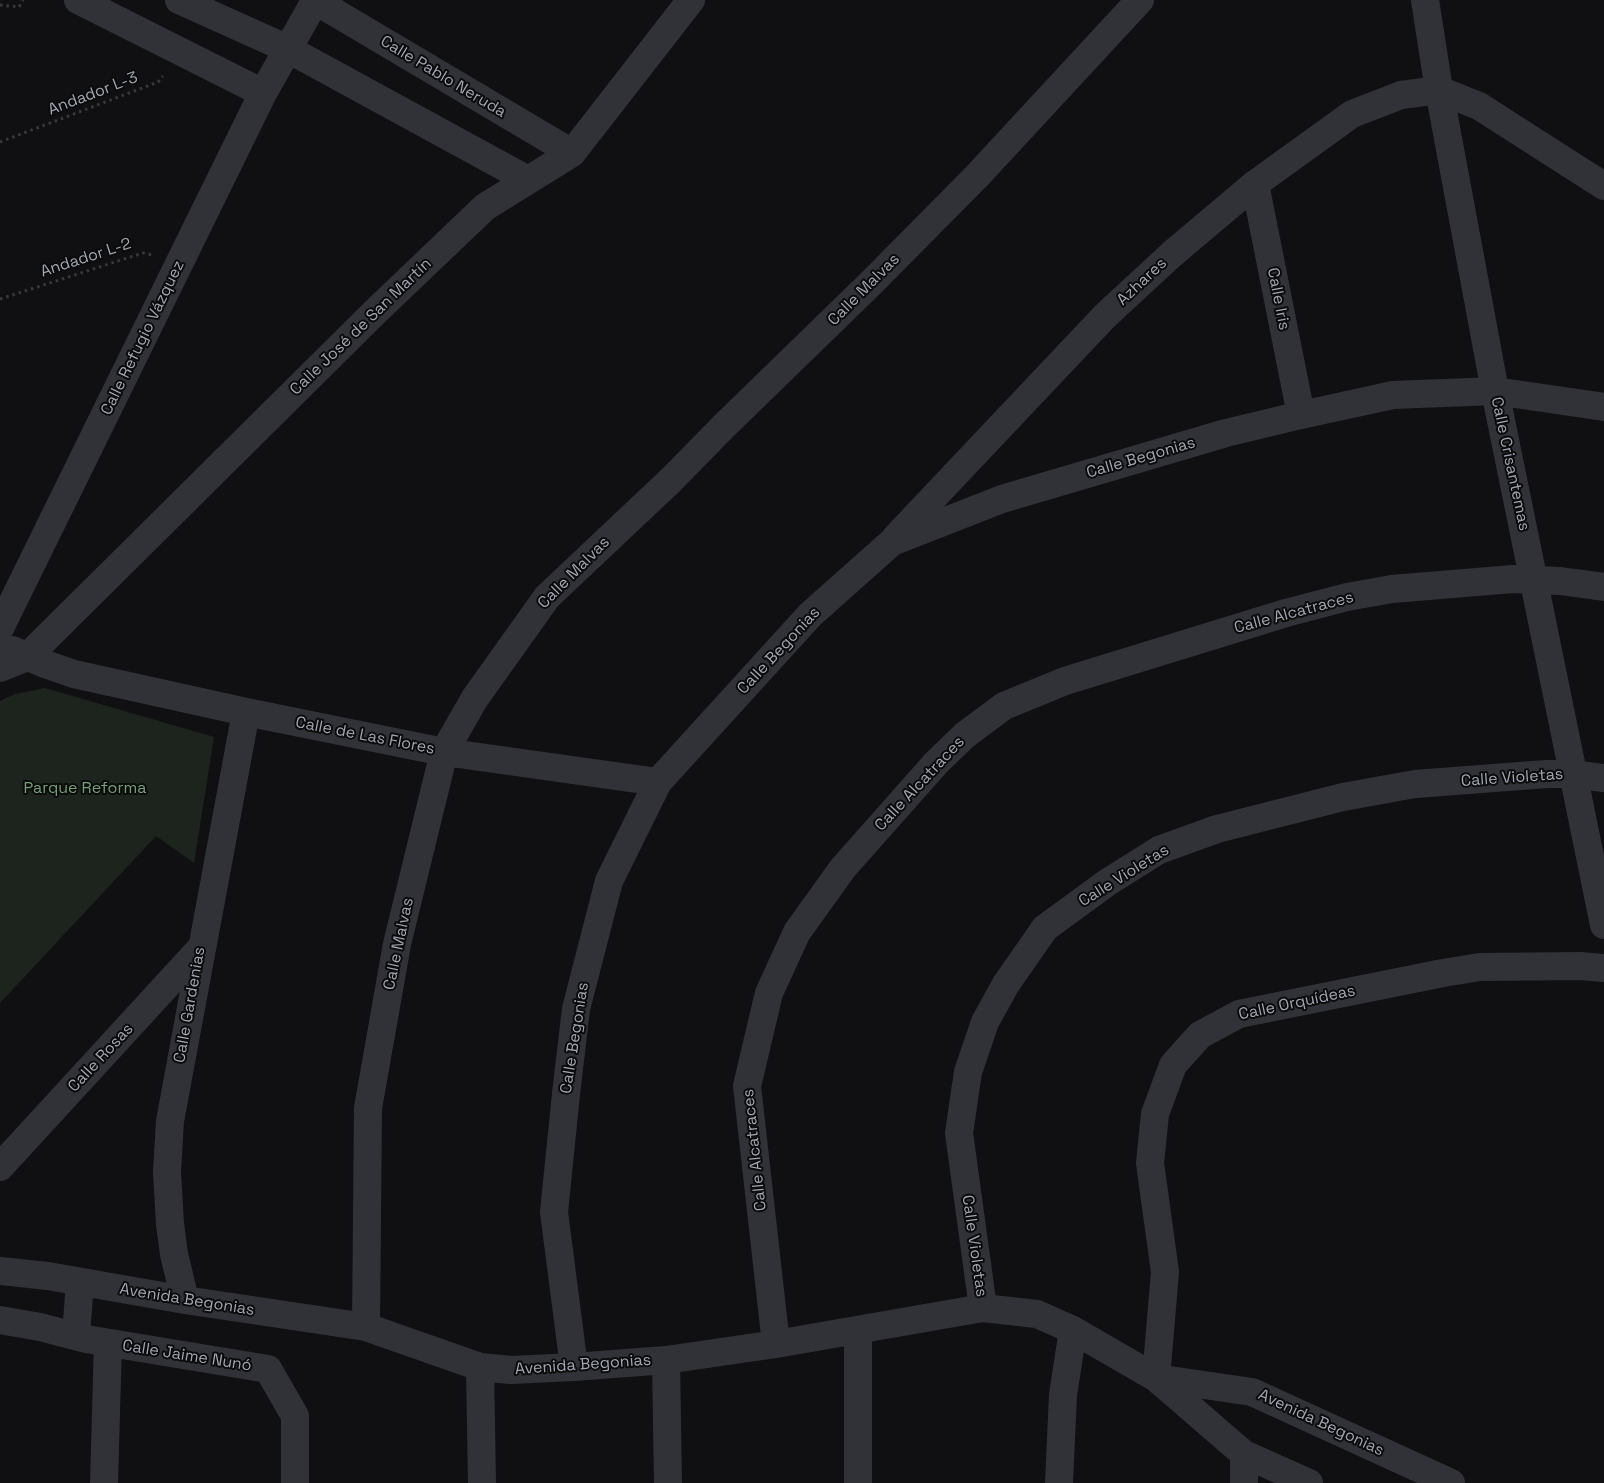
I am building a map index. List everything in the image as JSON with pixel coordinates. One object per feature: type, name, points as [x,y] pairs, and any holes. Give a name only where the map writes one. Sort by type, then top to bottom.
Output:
[{"type":"street","points":[[78,0],[263,93]]},
{"type":"street","points":[[179,0],[288,49],[528,180]]},
{"type":"street","name":"Calle Refugio Vázquez","points":[[0,628],[263,93],[315,0]]},
{"type":"street","name":"Calle Pablo Neruda","points":[[315,0],[572,153]]},
{"type":"street","name":"Calle Malvas","points":[[366,1327],[368,1108],[397,944],[444,752],[475,698],[547,597],[671,480],[871,283],[977,176],[1140,0]]},
{"type":"street","name":"Calle Crisantemas","points":[[1425,0],[1439,90],[1495,391],[1604,925]]},
{"type":"street","name":"Calle José de San Martín","points":[[36,660],[375,312],[485,207],[572,153],[685,2]]},
{"type":"street","points":[[1439,90],[1479,106],[1604,186]]},
{"type":"street","name":"Azhares","points":[[892,542],[1105,316],[1172,254],[1255,184],[1352,114],[1401,96],[1439,90]]},
{"type":"street","name":"Calle Iris","points":[[1255,184],[1301,415]]},
{"type":"street","points":[[1495,391],[1604,407]]},
{"type":"street","name":"Calle Begonias","points":[[574,1367],[554,1212],[576,1009],[609,881],[658,782],[810,615],[892,542],[1002,499],[1226,433],[1301,415],[1393,396],[1495,391]]},
{"type":"street","name":"Calle Alcatraces","points":[[776,1344],[747,1086],[769,993],[797,932],[843,868],[936,763],[965,736],[1004,706],[1065,681],[1267,618],[1347,597],[1392,589],[1513,579],[1560,581],[1604,587]]},
{"type":"street","name":"Calle de Las Flores","points":[[0,644],[74,674],[246,712],[444,752],[658,782]]},
{"type":"street","points":[[0,668],[36,660]]},
{"type":"street","name":"Calle Gardenias","points":[[185,1300],[174,1254],[167,1164],[170,1122],[246,712]]},
{"type":"street","name":"Calle Violetas","points":[[983,1308],[959,1133],[968,1072],[984,1022],[1006,984],[1044,928],[1108,882],[1159,850],[1217,829],[1343,797],[1415,784],[1547,774],[1572,774],[1604,778]]},
{"type":"street","name":"Calle Rosas","points":[[0,1167],[201,948]]},
{"type":"street","name":"Calle Orquídeas","points":[[1156,1378],[1165,1272],[1150,1163],[1154,1114],[1173,1065],[1200,1035],[1239,1014],[1443,973],[1480,967],[1580,966],[1604,968]]},
{"type":"street","name":"Avenida Begonias","points":[[0,1271],[366,1327],[480,1367],[511,1370],[666,1360],[776,1344],[983,1308],[1038,1314],[1073,1330],[1156,1378],[1244,1454],[1309,1483]]},
{"type":"street","points":[[76,1335],[80,1282]]},
{"type":"street","name":"Calle Jaime Nunó","points":[[0,1320],[108,1343],[268,1369],[295,1416],[295,1483]]},
{"type":"street","points":[[858,1330],[858,1483]]},
{"type":"street","points":[[1059,1483],[1063,1395],[1073,1330]]},
{"type":"street","points":[[104,1483],[108,1343]]},
{"type":"street","points":[[666,1360],[668,1483]]},
{"type":"street","points":[[480,1367],[482,1483]]},
{"type":"street","name":"Avenida Begonias","points":[[1156,1378],[1252,1392],[1451,1483]]},
{"type":"street","points":[[1244,1454],[1244,1483]]},
{"type":"path","points":[[0,5],[18,8],[22,0]]},
{"type":"path","name":"Andador L-3","points":[[0,142],[158,82],[182,52]]},
{"type":"path","name":"Andador L-2","points":[[0,299],[143,253],[179,263]]},
{"type":"green space","name":"Parque Reforma","points":[[45,688],[214,737],[194,863],[156,836],[0,1003],[0,701],[15,694]]}]
